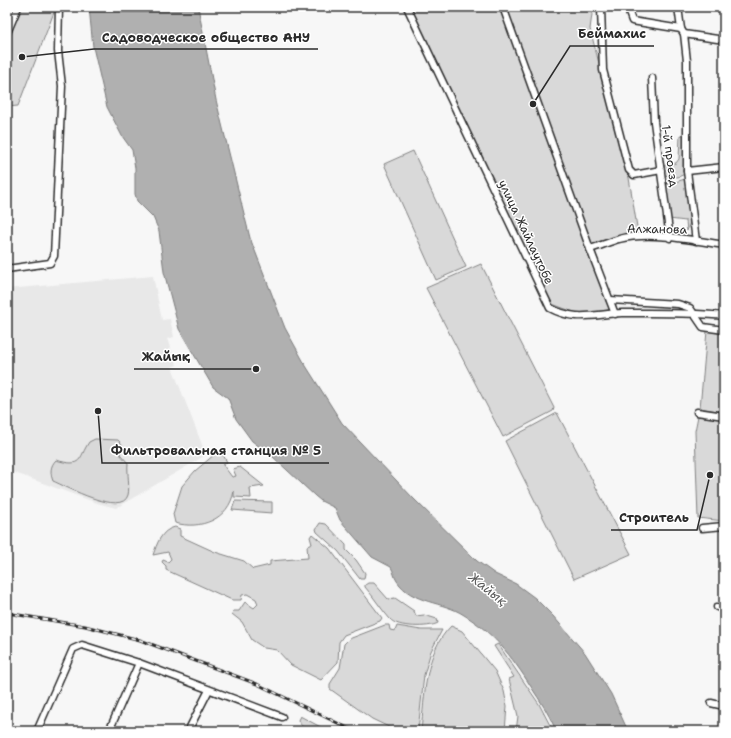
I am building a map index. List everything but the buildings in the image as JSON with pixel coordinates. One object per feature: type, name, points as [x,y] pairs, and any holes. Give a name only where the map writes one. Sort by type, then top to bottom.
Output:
[{"type":"street","points":[[7,33],[18,7]]},
{"type":"street","points":[[7,269],[50,263],[54,256],[62,86],[58,51],[58,7]]},
{"type":"street","name":"улица Жайлаутобе","points":[[407,7],[550,308],[563,315],[574,317],[615,314],[694,312],[724,316]]},
{"type":"street","points":[[503,7],[590,249],[615,314]]},
{"type":"street","points":[[601,7],[603,70],[629,170],[634,175],[661,170]]},
{"type":"street","points":[[627,7],[632,21],[724,40]]},
{"type":"street","points":[[678,7],[687,61],[687,171],[696,241]]},
{"type":"street","name":"1-й проезд","points":[[652,78],[654,122],[670,238]]},
{"type":"street","points":[[687,171],[724,167]]},
{"type":"street","name":"Алжанова","points":[[590,249],[620,239],[639,237],[670,238],[724,245]]},
{"type":"street","points":[[610,300],[678,304],[690,308],[703,327],[724,330]]},
{"type":"street","points":[[696,412],[724,416]]},
{"type":"street","points":[[702,528],[724,526]]},
{"type":"street","points":[[717,607],[724,609]]},
{"type":"street","points":[[37,731],[73,648],[82,645],[139,663],[282,717]]},
{"type":"street","points":[[109,731],[139,663]]},
{"type":"street","points":[[188,731],[209,690]]},
{"type":"street","points":[[711,704],[724,706]]},
{"type":"shaded area","points":[[7,7],[56,7],[18,106],[7,107]]},
{"type":"shaded area","points":[[410,7],[593,7],[590,29],[629,178],[638,233],[592,243],[616,309],[579,314],[552,304]]},
{"type":"shaded area","points":[[686,133],[685,174],[678,177],[664,175],[663,169],[665,165],[676,163],[679,159],[680,136]]},
{"type":"shaded area","points":[[413,151],[466,267],[436,280],[384,164]]},
{"type":"shaded area","points":[[685,179],[690,222],[687,231],[686,221],[669,219],[665,185]]},
{"type":"shaded area","points":[[481,264],[554,408],[553,411],[503,437],[426,288]]},
{"type":"shaded area","points":[[153,276],[162,320],[170,319],[174,337],[167,339],[177,365],[172,367],[206,455],[116,508],[97,503],[7,470],[7,289]]},
{"type":"shaded area","points":[[707,331],[724,334],[724,412],[700,408]]},
{"type":"shaded area","points":[[557,413],[631,554],[574,579],[505,441]]},
{"type":"shaded area","points":[[698,416],[724,419],[724,521],[698,518],[695,431]]},
{"type":"shaded area","points":[[95,439],[118,440],[122,444],[120,454],[128,463],[129,484],[129,492],[124,501],[115,503],[105,502],[53,481],[51,470],[56,460],[71,463],[75,462],[81,457],[89,442]]},
{"type":"shaded area","points":[[222,453],[227,462],[223,465],[232,477],[236,476],[233,469],[240,467],[264,486],[250,488],[251,498],[234,497],[234,491],[231,501],[220,516],[203,524],[185,525],[175,523],[173,514],[182,486],[195,471],[215,454]]},
{"type":"shaded area","points":[[235,501],[272,502],[272,513],[232,510]]},
{"type":"shaded area","points":[[320,523],[326,524],[346,545],[346,550],[356,560],[365,573],[364,579],[360,579],[338,551],[317,532],[316,529]]},
{"type":"shaded area","points":[[175,527],[180,529],[180,536],[215,552],[244,561],[253,569],[270,565],[270,561],[308,558],[307,546],[312,544],[310,537],[312,534],[329,548],[382,618],[380,621],[344,635],[339,642],[338,662],[321,680],[291,665],[277,650],[264,648],[252,640],[242,622],[232,614],[233,611],[239,611],[245,602],[254,608],[258,604],[256,599],[247,594],[242,595],[241,600],[232,600],[166,570],[166,566],[162,562],[163,560],[168,562],[171,559],[168,552],[153,555],[163,534]]},
{"type":"shaded area","points":[[368,583],[374,583],[388,599],[395,598],[414,611],[416,616],[424,615],[437,619],[438,623],[428,626],[406,626],[394,622],[365,587]]},
{"type":"shaded area","points":[[385,625],[389,625],[390,630],[395,631],[397,626],[421,630],[442,630],[431,651],[424,675],[418,731],[397,731],[372,719],[330,689],[330,684],[340,668],[344,644],[349,639]]},
{"type":"shaded area","points":[[451,626],[462,631],[495,671],[504,691],[507,706],[505,731],[421,731],[427,675],[435,649]]},
{"type":"shaded area","points":[[498,644],[539,704],[553,731],[516,731],[518,716],[509,679],[514,677],[494,646]]},
{"type":"shaded area","points":[[300,716],[328,731],[314,731],[303,727],[298,720]]},
{"type":"water","name":"Жайық","points":[[89,7],[198,7],[216,100],[250,238],[285,328],[306,366],[342,423],[413,498],[477,561],[495,574],[516,584],[535,598],[553,616],[585,653],[611,694],[628,731],[556,731],[547,712],[528,681],[496,640],[476,623],[456,610],[419,598],[403,588],[396,579],[391,567],[372,557],[340,520],[335,508],[321,501],[273,457],[252,441],[236,419],[228,398],[213,387],[179,329],[164,272],[159,231],[153,217],[137,201],[135,194],[135,168],[132,150],[122,136],[107,107],[93,47]]},
{"type":"railway","points":[[7,613],[85,626],[140,640],[257,684],[354,731]]},
{"type":"place","name":"Садоводческое общество АНУ","points":[[22,57]]},
{"type":"place","name":"Беймахис","points":[[533,104]]},
{"type":"place","name":"Жайық","points":[[256,369]]},
{"type":"place","name":"Фильтровальная станция № 5","points":[[98,411]]},
{"type":"place","name":"Строитель","points":[[710,475]]}]
